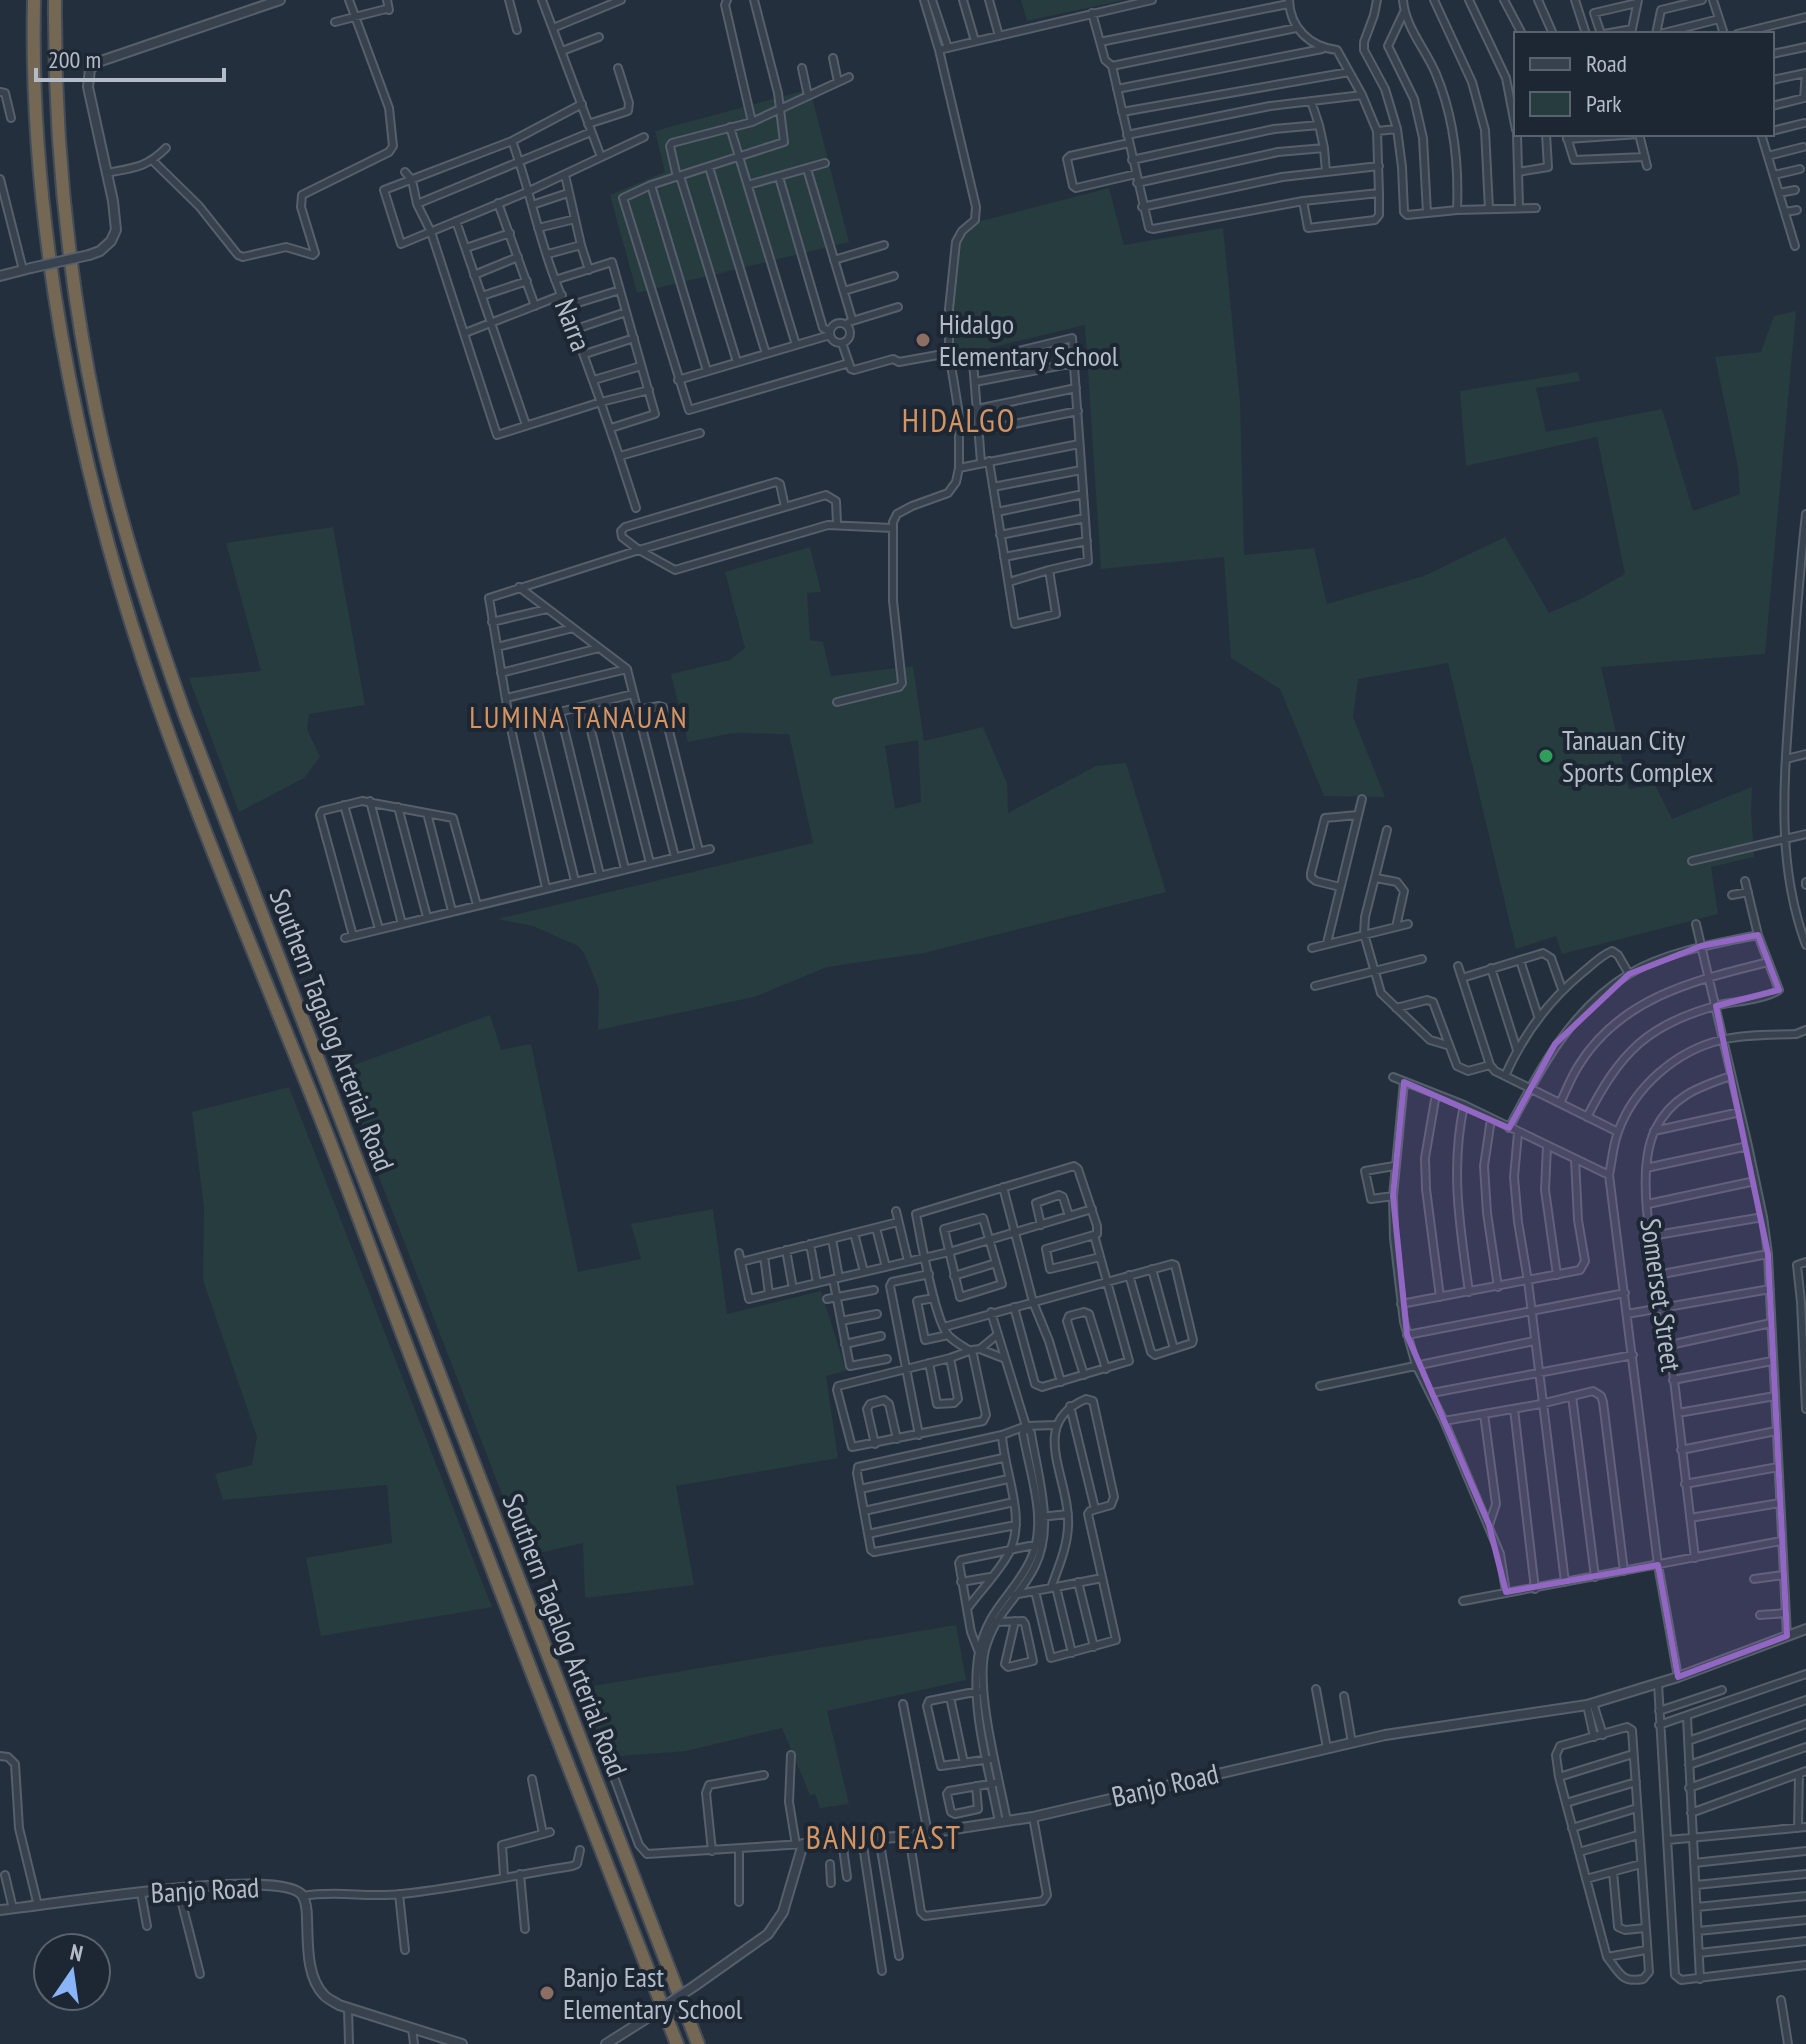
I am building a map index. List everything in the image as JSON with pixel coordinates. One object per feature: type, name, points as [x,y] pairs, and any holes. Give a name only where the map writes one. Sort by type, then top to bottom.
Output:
[{"type":"highway","name":"Southern Tagalog Arterial Road","points":[[34,0],[36,98],[52,272],[76,413],[90,474],[143,659],[192,794],[319,1113],[677,2044]]},
{"type":"highway","name":"Southern Tagalog Arterial Road","points":[[55,0],[57,99],[72,273],[96,412],[139,581],[196,745],[698,2044]]},
{"type":"street","points":[[0,276],[100,251],[111,241],[116,230],[113,201],[88,87],[90,69],[101,61],[280,0]]},
{"type":"street","points":[[153,161],[199,206],[238,255],[243,257],[286,247],[313,255],[315,253],[299,201],[302,195],[389,152],[393,146],[389,108],[349,0]]},
{"type":"street","points":[[335,22],[389,10],[387,0]]},
{"type":"street","points":[[509,0],[517,30]]},
{"type":"street","points":[[542,0],[601,157]]},
{"type":"street","points":[[553,28],[600,4],[621,0]]},
{"type":"street","points":[[727,0],[725,5],[752,122]]},
{"type":"street","points":[[754,0],[780,110],[784,142],[651,185],[623,198],[686,407],[691,410],[849,363]]},
{"type":"street","points":[[837,702],[899,687],[902,683],[893,601],[892,528],[897,514],[948,493],[956,482],[959,468],[959,414],[949,353],[949,309],[954,250],[962,231],[975,220],[976,207],[924,0]]},
{"type":"street","points":[[932,0],[948,48]]},
{"type":"street","points":[[963,0],[975,41]]},
{"type":"street","points":[[989,0],[999,36]]},
{"type":"street","points":[[939,50],[1152,0]]},
{"type":"street","points":[[1377,0],[1364,50],[1385,89],[1397,129],[1403,209],[1407,215],[1536,208]]},
{"type":"street","points":[[1403,0],[1404,12],[1435,71],[1448,106],[1459,174],[1457,210]]},
{"type":"street","points":[[1434,0],[1472,82],[1485,130],[1489,209]]},
{"type":"street","points":[[1469,0],[1506,78],[1514,121]]},
{"type":"street","points":[[1504,0],[1521,32]]},
{"type":"street","points":[[1538,0],[1552,32]]},
{"type":"street","points":[[1575,0],[1585,32]]},
{"type":"street","points":[[1658,32],[1661,10],[1702,0]]},
{"type":"street","points":[[1713,0],[1723,32]]},
{"type":"street","points":[[1100,42],[1288,2],[1296,28],[1322,49]]},
{"type":"street","points":[[1601,32],[1594,13],[1637,2],[1632,32]]},
{"type":"street","points":[[1404,12],[1388,46],[1414,99],[1423,138],[1427,213]]},
{"type":"street","points":[[1092,13],[1105,60],[1112,66],[1146,224],[1153,229],[1303,201],[1379,193]]},
{"type":"street","points":[[1745,32],[1806,17]]},
{"type":"street","points":[[1666,32],[1719,19]]},
{"type":"street","points":[[1112,66],[1296,28]]},
{"type":"street","points":[[562,51],[599,37]]},
{"type":"street","points":[[1774,54],[1806,47]]},
{"type":"street","points":[[1117,89],[1322,49],[1337,50],[1362,95],[1377,131],[1379,215],[1375,220],[1308,228],[1303,201]]},
{"type":"street","points":[[833,58],[838,82]]},
{"type":"street","points":[[588,124],[628,111],[629,103],[618,68]]},
{"type":"street","points":[[802,68],[808,96]]},
{"type":"street","points":[[1122,112],[1349,72]]},
{"type":"street","points":[[1774,80],[1806,73],[1804,98],[1774,106]]},
{"type":"street","points":[[1506,78],[1514,76]]},
{"type":"street","points":[[737,362],[670,146],[752,122],[849,77]]},
{"type":"street","points":[[0,92],[5,93],[11,118]]},
{"type":"street","points":[[1136,174],[1076,188],[1067,159],[1128,139],[1270,106],[1362,95]]},
{"type":"street","points":[[1311,101],[1324,148],[1326,172]]},
{"type":"street","points":[[582,104],[512,141],[384,190],[401,244],[527,192],[644,137]]},
{"type":"street","points":[[1774,130],[1804,123]]},
{"type":"street","points":[[1132,160],[1274,129],[1319,125]]},
{"type":"street","points":[[730,127],[796,345]]},
{"type":"street","points":[[1377,131],[1397,129]]},
{"type":"street","points":[[417,204],[591,132]]},
{"type":"street","points":[[1516,136],[1519,208]]},
{"type":"street","points":[[1518,172],[1548,167],[1546,136]]},
{"type":"street","points":[[1590,136],[1566,137],[1574,160],[1645,157]]},
{"type":"street","points":[[1640,136],[1647,166]]},
{"type":"street","points":[[1762,136],[1795,246]]},
{"type":"street","name":"Narra","points":[[512,141],[555,280],[568,306],[636,508]]},
{"type":"street","points":[[1768,156],[1803,147]]},
{"type":"street","points":[[106,173],[141,167],[153,161],[166,148]]},
{"type":"street","points":[[1137,183],[1278,152],[1324,148]]},
{"type":"street","points":[[748,185],[825,163]]},
{"type":"street","points":[[1142,207],[1282,177],[1379,166]]},
{"type":"street","points":[[709,167],[766,354]]},
{"type":"street","points":[[807,169],[844,291],[850,335],[842,343]]},
{"type":"street","points":[[1774,175],[1800,169]]},
{"type":"street","points":[[405,172],[412,180],[417,204],[431,232],[497,435],[649,390]]},
{"type":"street","points":[[565,175],[589,270]]},
{"type":"street","points":[[779,177],[823,328],[834,341],[842,343]]},
{"type":"street","points":[[0,179],[27,269]]},
{"type":"street","points":[[651,185],[707,371]]},
{"type":"street","points":[[1779,193],[1795,190]]},
{"type":"street","points":[[532,205],[568,193]]},
{"type":"street","points":[[498,203],[535,306]]},
{"type":"street","points":[[1785,212],[1797,210]]},
{"type":"street","points":[[538,228],[575,219]]},
{"type":"street","points":[[456,221],[526,425]]},
{"type":"street","points":[[466,248],[510,233]]},
{"type":"street","points":[[548,254],[581,245]]},
{"type":"street","points":[[834,260],[884,245]]},
{"type":"street","points":[[474,275],[518,257]]},
{"type":"street","points":[[555,280],[612,262],[655,414],[611,428]]},
{"type":"street","points":[[844,291],[894,276]]},
{"type":"street","points":[[482,296],[527,281]]},
{"type":"street","points":[[568,306],[620,290]]},
{"type":"street","points":[[465,333],[562,295]]},
{"type":"street","points":[[678,380],[830,333],[834,324],[898,307]]},
{"type":"street","points":[[576,329],[626,312]]},
{"type":"street","points":[[585,354],[634,338]]},
{"type":"street","points":[[1009,582],[1049,570],[1088,561],[1072,338],[973,362],[979,431],[993,487],[1015,624],[1056,614],[1049,570]]},
{"type":"street","points":[[842,343],[854,370],[893,359],[899,362],[949,353]]},
{"type":"street","points":[[975,382],[1074,363]]},
{"type":"street","points":[[594,380],[641,366]]},
{"type":"street","points":[[977,409],[1076,388]]},
{"type":"street","points":[[979,431],[1078,411]]},
{"type":"street","points":[[620,456],[700,433]]},
{"type":"street","points":[[959,468],[1079,444]]},
{"type":"street","points":[[993,487],[1081,470]]},
{"type":"street","points":[[785,507],[780,484],[776,482],[625,527],[621,531],[622,537],[639,550],[675,570],[837,524],[892,528]]},
{"type":"street","points":[[997,512],[1083,494]]},
{"type":"street","points":[[546,888],[510,724],[489,598],[826,495],[836,501],[837,524]]},
{"type":"street","points":[[1806,514],[1786,759],[1784,840],[1788,883],[1806,945]]},
{"type":"street","points":[[1000,535],[1085,518]]},
{"type":"street","points":[[1004,557],[1087,541]]},
{"type":"street","points":[[519,587],[627,669],[675,857]]},
{"type":"street","points":[[492,622],[547,609]]},
{"type":"street","points":[[497,647],[573,628]]},
{"type":"street","points":[[501,673],[599,648]]},
{"type":"street","points":[[506,698],[627,669]]},
{"type":"street","points":[[510,724],[633,694]]},
{"type":"street","points":[[609,700],[650,863]]},
{"type":"street","points":[[585,706],[625,869]]},
{"type":"street","points":[[637,710],[663,707],[699,851]]},
{"type":"street","points":[[560,712],[600,875]]},
{"type":"street","points":[[535,718],[575,881]]},
{"type":"street","points":[[1786,759],[1806,754]]},
{"type":"street","points":[[1327,943],[1362,799]]},
{"type":"street","points":[[477,905],[453,818],[370,801],[322,811],[320,815],[349,937],[710,849]]},
{"type":"street","points":[[370,801],[402,924]]},
{"type":"street","points":[[344,805],[379,929]]},
{"type":"street","points":[[398,807],[427,917]]},
{"type":"street","points":[[427,813],[452,911]]},
{"type":"street","points":[[1340,887],[1316,881],[1311,873],[1325,818],[1358,815]]},
{"type":"street","points":[[1387,830],[1365,917],[1364,934],[1381,993],[1430,1040],[1447,1045]]},
{"type":"street","points":[[1692,861],[1806,834]]},
{"type":"street","points":[[1376,878],[1397,882],[1404,891],[1396,927]]},
{"type":"street","points":[[1587,1117],[1604,1082],[1633,1046],[1662,1025],[1716,1006],[1779,990],[1758,935],[1745,881]]},
{"type":"street","points":[[1732,895],[1748,892]]},
{"type":"street","points":[[1312,948],[1408,924]]},
{"type":"street","points":[[1696,924],[1748,1146],[1768,1254],[1787,1636]]},
{"type":"street","points":[[1509,1128],[1555,1044],[1596,1000],[1629,974],[1701,946],[1758,935]]},
{"type":"street","points":[[1505,1076],[1538,1016],[1562,989],[1603,954],[1612,951],[1618,955],[1629,974]]},
{"type":"street","points":[[1462,978],[1547,954],[1562,989]]},
{"type":"street","points":[[1315,986],[1422,959]]},
{"type":"street","points":[[1520,960],[1538,1016]]},
{"type":"street","points":[[1560,1103],[1579,1065],[1594,1045],[1649,999],[1709,977],[1768,962]]},
{"type":"street","points":[[1458,966],[1490,1065],[1505,1076],[1618,1132]]},
{"type":"street","points":[[1491,968],[1517,1050]]},
{"type":"street","points":[[1396,1008],[1427,1000],[1433,1002],[1457,1066],[1468,1071],[1490,1065]]},
{"type":"street","points":[[1678,1677],[1658,1565],[1609,1175],[1618,1132],[1632,1104],[1655,1076],[1682,1054],[1722,1039],[1796,1034],[1806,1030]]},
{"type":"street","name":"Somerset Street","points":[[1695,1558],[1670,1345],[1651,1236],[1646,1168],[1654,1131],[1665,1113],[1681,1096],[1731,1076]]},
{"type":"street","points":[[1393,1077],[1464,1105],[1609,1175]]},
{"type":"street","points":[[1404,1082],[1393,1196],[1401,1304],[1407,1335],[1416,1365],[1432,1393],[1489,1525],[1500,1554],[1506,1592]]},
{"type":"street","points":[[1436,1094],[1425,1158],[1440,1297]]},
{"type":"street","points":[[1464,1105],[1455,1167],[1458,1217],[1469,1292]]},
{"type":"street","points":[[1654,1131],[1740,1112]]},
{"type":"street","points":[[1491,1119],[1484,1166],[1487,1213],[1498,1287]]},
{"type":"street","points":[[1518,1133],[1514,1177],[1518,1222],[1565,1582]]},
{"type":"street","points":[[1547,1146],[1545,1190],[1557,1275]]},
{"type":"street","points":[[1646,1168],[1748,1146]]},
{"type":"street","points":[[1401,1304],[1580,1270],[1585,1261],[1578,1220],[1575,1159]]},
{"type":"street","points":[[1003,1358],[974,1350],[948,1335],[934,1298],[916,1214],[1074,1166],[1078,1169],[1098,1230],[1094,1235],[1046,1249],[1050,1269],[1053,1271],[1100,1257]]},
{"type":"street","points":[[1393,1196],[1371,1199],[1365,1171],[1394,1166]]},
{"type":"street","points":[[1648,1204],[1755,1181]]},
{"type":"street","points":[[1003,1187],[1033,1302],[1061,1382]]},
{"type":"street","points":[[1041,1225],[1036,1203],[1059,1195],[1063,1197],[1069,1216]]},
{"type":"street","points":[[739,1253],[749,1299],[949,1252],[1092,1209]]},
{"type":"street","points":[[896,1211],[908,1261]]},
{"type":"street","points":[[1651,1236],[1763,1217]]},
{"type":"street","points":[[983,1218],[1000,1286],[960,1297],[949,1252],[945,1228],[983,1218]]},
{"type":"street","points":[[741,1262],[898,1222]]},
{"type":"street","points":[[876,1228],[886,1267]]},
{"type":"street","points":[[854,1233],[864,1272]]},
{"type":"street","points":[[1014,1307],[1035,1384],[1042,1387],[1128,1363],[1094,1235]]},
{"type":"street","points":[[832,1239],[837,1297],[850,1366],[887,1359]]},
{"type":"street","points":[[810,1244],[817,1283]]},
{"type":"street","points":[[786,1250],[793,1289]]},
{"type":"street","points":[[1657,1275],[1768,1254]]},
{"type":"street","points":[[764,1256],[769,1294]]},
{"type":"street","points":[[1806,1262],[1797,1265],[1803,1282],[1806,1409]]},
{"type":"street","points":[[954,1276],[996,1263]]},
{"type":"street","points":[[944,1327],[991,1312],[1033,1302],[1107,1281],[1129,1275],[1152,1269],[1175,1265],[1192,1343],[1155,1355],[1151,1352],[1129,1275]]},
{"type":"street","points":[[1152,1269],[1174,1349]]},
{"type":"street","points":[[919,1435],[890,1284],[929,1274]]},
{"type":"street","points":[[1627,1314],[1770,1289]]},
{"type":"street","points":[[827,1299],[874,1290]]},
{"type":"street","points":[[1407,1335],[1625,1293]]},
{"type":"street","points":[[934,1298],[917,1301],[925,1340],[948,1335]]},
{"type":"street","points":[[991,1312],[1003,1358],[1031,1433],[1041,1517],[1035,1567],[991,1622]]},
{"type":"street","points":[[1084,1375],[1067,1321],[1069,1316],[1084,1312],[1089,1314],[1106,1369]]},
{"type":"street","points":[[841,1321],[877,1314]]},
{"type":"street","points":[[1670,1345],[1771,1323]]},
{"type":"street","points":[[974,1350],[985,1419],[855,1448],[850,1444],[837,1388],[950,1358],[974,1350],[997,1335]]},
{"type":"street","points":[[845,1344],[881,1336]]},
{"type":"street","points":[[1320,1386],[1534,1341]]},
{"type":"street","points":[[1432,1393],[1633,1355]]},
{"type":"street","points":[[929,1363],[937,1404],[954,1403],[958,1399],[950,1358]]},
{"type":"street","points":[[1673,1380],[1772,1361]]},
{"type":"street","points":[[1444,1421],[1541,1404],[1593,1391],[1601,1396],[1624,1571]]},
{"type":"street","points":[[1572,1396],[1595,1577]]},
{"type":"street","points":[[1678,1413],[1775,1396]]},
{"type":"street","points":[[1035,1591],[1051,1658],[1072,1653],[1113,1642],[1116,1638],[1088,1514],[1111,1505],[1114,1497],[1093,1401],[1086,1399],[1070,1406],[1055,1425],[1068,1514],[1066,1543],[1054,1587],[1072,1653]]},
{"type":"street","points":[[875,1444],[867,1409],[870,1404],[884,1400],[889,1404],[897,1439]]},
{"type":"street","points":[[1070,1406],[1095,1509]]},
{"type":"street","points":[[1514,1409],[1535,1589]]},
{"type":"street","points":[[1484,1414],[1496,1504],[1489,1525]]},
{"type":"street","points":[[1016,1525],[874,1552],[868,1534],[858,1467],[1002,1435],[1026,1426],[1055,1425]]},
{"type":"street","points":[[1681,1450],[1776,1431]]},
{"type":"street","points":[[967,1609],[1011,1550],[1016,1525],[1014,1502],[1003,1458],[1002,1435]]},
{"type":"street","points":[[860,1489],[1003,1458]]},
{"type":"street","points":[[1685,1484],[1778,1467]]},
{"type":"street","points":[[864,1511],[1008,1479]]},
{"type":"street","points":[[868,1534],[1014,1502]]},
{"type":"street","points":[[1690,1518],[1780,1503]]},
{"type":"street","points":[[1041,1517],[1068,1514]]},
{"type":"street","points":[[1463,1601],[1781,1541]]},
{"type":"street","points":[[982,1652],[971,1632],[958,1566],[961,1560],[1039,1544]]},
{"type":"street","points":[[1003,1821],[979,1691],[982,1652],[991,1622],[1039,1544]]},
{"type":"street","points":[[1754,1579],[1783,1575]]},
{"type":"street","points":[[961,1582],[990,1577]]},
{"type":"street","points":[[1006,1596],[1102,1578]]},
{"type":"street","points":[[1078,1582],[1094,1647]]},
{"type":"street","points":[[1760,1615],[1786,1613]]},
{"type":"street","points":[[991,1622],[1015,1621],[1025,1622],[1033,1659],[1031,1663],[1008,1667],[1005,1664],[1015,1621]]},
{"type":"street","name":"Banjo Road","points":[[800,1844],[909,1836],[1033,1817],[1385,1735],[1590,1704],[1678,1677],[1806,1629]]},
{"type":"street","points":[[1659,1725],[1806,1674]]},
{"type":"street","points":[[1658,1683],[1675,1975],[1681,1980],[1700,1979],[1806,1965]]},
{"type":"street","points":[[1316,1689],[1327,1748]]},
{"type":"street","points":[[1659,1711],[1722,1690]]},
{"type":"street","points":[[979,1691],[929,1701],[927,1706],[940,1765],[944,1767],[992,1758]]},
{"type":"street","points":[[1344,1696],[1352,1743]]},
{"type":"street","points":[[950,1697],[964,1763]]},
{"type":"street","points":[[1688,1741],[1806,1700]]},
{"type":"street","points":[[903,1704],[928,1833]]},
{"type":"street","points":[[1590,1704],[1603,1735]]},
{"type":"street","points":[[1590,1704],[1594,1737]]},
{"type":"street","points":[[1687,1717],[1700,1979]]},
{"type":"street","points":[[1689,1765],[1806,1724]]},
{"type":"street","points":[[1629,1728],[1632,1730],[1649,1972],[1643,1979],[1626,1980],[1607,1957],[1559,1777],[1556,1750],[1560,1746],[1603,1735],[1629,1728]]},
{"type":"street","points":[[1689,1788],[1806,1747]]},
{"type":"street","points":[[1559,1777],[1633,1754]]},
{"type":"street","points":[[606,2044],[768,1934],[783,1912],[800,1844],[789,1802],[791,1755]]},
{"type":"street","points":[[0,1756],[8,1757],[15,1764],[19,1828],[38,1906]]},
{"type":"street","points":[[610,1766],[644,1852],[651,1855],[800,1844]]},
{"type":"street","points":[[1668,1840],[1802,1827],[1802,1772],[1691,1813]]},
{"type":"street","points":[[712,1851],[706,1793],[709,1785],[764,1775]]},
{"type":"street","points":[[504,1876],[502,1845],[546,1833],[532,1779]]},
{"type":"street","points":[[1566,1803],[1636,1782]]},
{"type":"street","points":[[976,1786],[978,1809],[955,1814],[951,1812],[947,1792],[976,1786],[996,1783]]},
{"type":"street","points":[[1572,1828],[1637,1808]]},
{"type":"street","points":[[909,1836],[921,1912],[925,1916],[1043,1901],[1047,1895],[1033,1817]]},
{"type":"street","points":[[1579,1852],[1638,1835]]},
{"type":"street","points":[[879,1838],[899,1956]]},
{"type":"street","points":[[862,1839],[882,1971]]},
{"type":"street","points":[[842,1841],[847,1877]]},
{"type":"street","points":[[829,1842],[830,1853]]},
{"type":"street","points":[[739,1849],[739,1902]]},
{"type":"street","points":[[462,2044],[348,2008],[323,1995],[314,1978],[308,1954],[307,1911],[303,1896],[325,1892],[399,1894],[572,1866],[577,1864],[580,1850]]},
{"type":"street","points":[[1694,1863],[1806,1851]]},
{"type":"street","points":[[830,1864],[831,1883]]},
{"type":"street","points":[[1586,1879],[1641,1864]]},
{"type":"street","points":[[1613,1872],[1618,1927],[1625,1930],[1645,1928]]},
{"type":"street","points":[[520,1874],[525,1929]]},
{"type":"street","points":[[1696,1885],[1806,1874]]},
{"type":"street","points":[[5,1875],[13,1909]]},
{"type":"street","name":"Banjo Road","points":[[0,1910],[178,1888],[246,1884],[295,1890],[303,1896]]},
{"type":"street","points":[[178,1888],[200,1974]]},
{"type":"street","points":[[141,1893],[147,1926]]},
{"type":"street","points":[[399,1894],[405,1950]]},
{"type":"street","points":[[1697,1907],[1806,1896]]},
{"type":"street","points":[[1698,1931],[1806,1920]]},
{"type":"street","points":[[1699,1953],[1806,1941]]},
{"type":"street","points":[[1607,1957],[1646,1950]]},
{"type":"street","points":[[1781,2000],[1788,2044]]},
{"type":"street","points":[[348,2008],[349,2044]]},
{"type":"street","points":[[412,2028],[414,2044]]},
{"type":"highlighted area","points":[[1758,935],[1779,990],[1716,1006],[1768,1254],[1787,1636],[1678,1677],[1658,1565],[1506,1592],[1489,1525],[1407,1335],[1393,1196],[1404,1082],[1509,1128],[1555,1044],[1629,974],[1701,946]]},
{"type":"green space","points":[[1021,0],[1124,0],[1027,21]]},
{"type":"green space","points":[[810,89],[849,242],[637,293],[610,195],[665,172],[655,131]]},
{"type":"green space","points":[[1109,188],[1124,245],[1223,228],[1240,401],[1244,555],[1314,548],[1327,604],[1424,576],[1505,537],[1549,613],[1625,574],[1597,437],[1466,466],[1460,391],[1578,372],[1580,381],[1536,388],[1546,432],[1662,409],[1693,511],[1740,494],[1738,467],[1715,357],[1761,352],[1774,316],[1796,311],[1765,654],[1601,667],[1629,789],[1655,785],[1672,819],[1752,787],[1754,857],[1711,867],[1718,914],[1562,954],[1556,936],[1516,949],[1448,663],[1358,679],[1353,717],[1385,797],[1324,796],[1280,689],[1231,658],[1224,557],[1101,569],[1085,325],[964,354],[949,353],[956,242],[973,223]]},
{"type":"green space","points":[[333,527],[365,705],[309,714],[307,729],[320,757],[304,778],[239,812],[189,678],[261,671],[226,543]]},
{"type":"green space","points":[[810,547],[821,592],[807,593],[810,640],[823,642],[831,676],[913,666],[924,741],[983,727],[1007,783],[1008,813],[1096,766],[1126,763],[1166,892],[924,953],[827,967],[754,997],[598,1030],[599,989],[578,946],[533,926],[498,919],[813,843],[789,734],[732,733],[688,742],[671,674],[730,660],[745,648],[725,572]],"holes":[[[918,740],[921,802],[895,809],[885,746]]]},
{"type":"green space","points":[[490,1015],[501,1050],[531,1044],[578,1272],[641,1259],[631,1224],[713,1209],[727,1314],[821,1291],[846,1371],[826,1376],[838,1458],[676,1486],[694,1585],[585,1598],[583,1543],[526,1556],[338,1071]]},
{"type":"green space","points":[[289,1087],[492,1607],[321,1636],[306,1558],[392,1543],[387,1485],[223,1500],[215,1474],[252,1465],[257,1437],[203,1280],[204,1208],[192,1112]]},
{"type":"green space","points":[[956,1625],[966,1680],[827,1711],[849,1804],[820,1808],[815,1794],[810,1795],[782,1728],[686,1751],[607,1757],[588,1708],[587,1687]]},
{"type":"place","name":"Hidalgo Elementary School","points":[[923,340]]},
{"type":"place","name":"Tanauan City Sports Complex","points":[[1546,756]]},
{"type":"place","name":"Banjo East Elementary School","points":[[547,1993]]},
{"type":"district","name":"HIDALGO","points":[[959,421]]},
{"type":"district","name":"LUMINA TANAUAN","points":[[579,718]]},
{"type":"district","name":"BANJO EAST","points":[[884,1838]]}]
